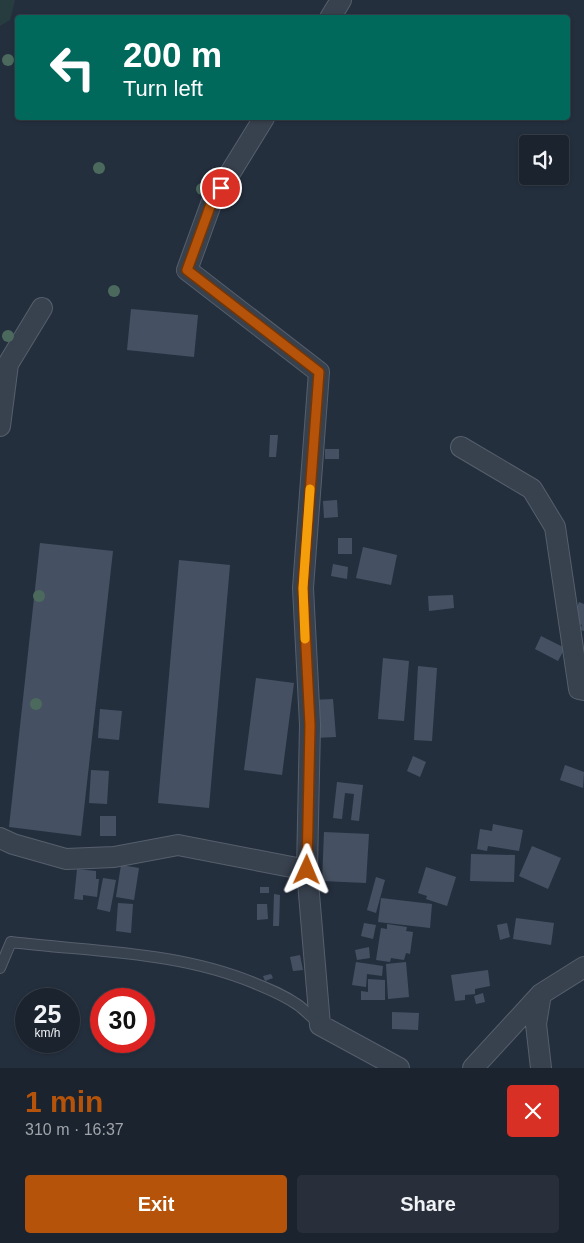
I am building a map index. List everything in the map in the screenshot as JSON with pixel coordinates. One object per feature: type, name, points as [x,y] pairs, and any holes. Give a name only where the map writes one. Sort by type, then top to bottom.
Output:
[{"type":"street","points":[[332,15],[341,0]]},
{"type":"street","points":[[263,120],[211,204],[187,270],[319,372],[303,588],[310,725],[307,870],[320,1025],[399,1068]]},
{"type":"street","points":[[0,426],[8,364],[42,308]]},
{"type":"street","points":[[462,447],[532,489],[555,527],[581,690]]},
{"type":"street","points":[[0,838],[66,859],[114,857],[178,845],[307,870]]},
{"type":"street","points":[[473,1068],[540,994],[584,967]]},
{"type":"street","points":[[540,994],[536,1024],[541,1068]]},
{"type":"lane","points":[[0,968],[11,942],[162,958],[228,972],[257,984],[290,1000],[320,1025]]},
{"type":"green space","points":[[0,0],[15,0],[10,20],[0,26]]},
{"type":"building","points":[[131,309],[198,315],[194,357],[127,350]]},
{"type":"building","points":[[270,435],[278,435],[276,457],[269,457]]},
{"type":"building","points":[[325,449],[339,449],[339,459],[325,459]]},
{"type":"building","points":[[337,500],[338,517],[324,518],[323,501]]},
{"type":"building","points":[[338,538],[352,538],[352,554],[338,554]]},
{"type":"building","points":[[40,543],[113,551],[81,836],[9,827]]},
{"type":"building","points":[[363,547],[397,555],[391,585],[356,578]]},
{"type":"building","points":[[179,560],[230,565],[209,808],[158,803]]},
{"type":"building","points":[[333,564],[348,567],[347,579],[331,576]]},
{"type":"building","points":[[453,595],[454,608],[429,611],[428,596]]},
{"type":"building","points":[[579,602],[584,604],[584,631],[580,630],[582,625],[572,621]]},
{"type":"building","points":[[541,636],[565,648],[558,661],[535,649]]},
{"type":"building","points":[[383,658],[409,661],[404,721],[378,719]]},
{"type":"building","points":[[418,666],[437,668],[432,741],[414,740]]},
{"type":"building","points":[[256,678],[294,683],[282,775],[244,770]]},
{"type":"building","points":[[333,699],[336,737],[314,738],[312,700]]},
{"type":"building","points":[[100,709],[122,711],[119,740],[98,738]]},
{"type":"building","points":[[413,756],[426,762],[420,777],[407,771]]},
{"type":"building","points":[[565,765],[584,772],[583,788],[560,780]]},
{"type":"building","points":[[91,770],[109,771],[107,804],[89,803]]},
{"type":"building","points":[[337,782],[363,785],[359,821],[351,820],[354,794],[345,793],[342,819],[333,818]]},
{"type":"building","points":[[100,816],[116,816],[116,836],[100,836]]},
{"type":"building","points":[[493,824],[523,830],[519,851],[488,846],[487,851],[477,849],[480,829],[492,831]]},
{"type":"building","points":[[324,832],[369,834],[366,883],[322,881]]},
{"type":"building","points":[[532,846],[561,858],[548,889],[519,876]]},
{"type":"building","points":[[471,854],[515,855],[514,882],[470,881]]},
{"type":"building","points":[[121,865],[139,868],[134,900],[116,897]]},
{"type":"building","points":[[426,867],[456,877],[447,906],[426,899],[427,896],[418,893]]},
{"type":"building","points":[[77,869],[96,871],[96,879],[99,879],[97,897],[83,895],[83,900],[74,899]]},
{"type":"building","points":[[376,877],[385,880],[376,913],[367,910]]},
{"type":"building","points":[[103,878],[116,880],[110,912],[97,909]]},
{"type":"building","points":[[260,887],[269,887],[269,893],[260,893]]},
{"type":"building","points":[[274,894],[280,895],[279,926],[273,926]]},
{"type":"building","points":[[381,898],[432,904],[430,928],[378,922]]},
{"type":"building","points":[[118,903],[133,904],[131,933],[116,931]]},
{"type":"building","points":[[257,904],[267,904],[268,919],[257,920]]},
{"type":"building","points":[[516,918],[554,923],[551,945],[513,939]]},
{"type":"building","points":[[364,923],[376,925],[373,939],[361,936]]},
{"type":"building","points":[[507,923],[510,937],[500,940],[497,925]]},
{"type":"building","points":[[387,924],[407,927],[406,931],[413,932],[410,954],[406,953],[404,960],[391,958],[390,962],[376,960],[381,928],[387,929]]},
{"type":"building","points":[[369,947],[370,958],[357,960],[355,950]]},
{"type":"building","points":[[300,955],[303,970],[293,971],[290,957]]},
{"type":"building","points":[[356,962],[383,966],[382,976],[367,974],[366,987],[352,985]]},
{"type":"building","points":[[406,962],[409,997],[388,999],[386,964]]},
{"type":"building","points":[[488,970],[490,986],[475,989],[475,994],[465,995],[465,1000],[455,1001],[451,975]]},
{"type":"building","points":[[271,974],[273,978],[265,981],[263,976]]},
{"type":"building","points":[[368,979],[385,980],[385,1000],[361,1000],[361,991],[368,992]]},
{"type":"building","points":[[483,993],[485,1002],[476,1004],[474,996]]},
{"type":"building","points":[[392,1012],[419,1013],[418,1030],[392,1029]]},
{"type":"slow traffic","points":[[305,639],[303,588],[310,489]]},
{"type":"route","points":[[221,188],[211,204],[187,270],[319,372],[303,588],[310,725],[307,870]]}]
